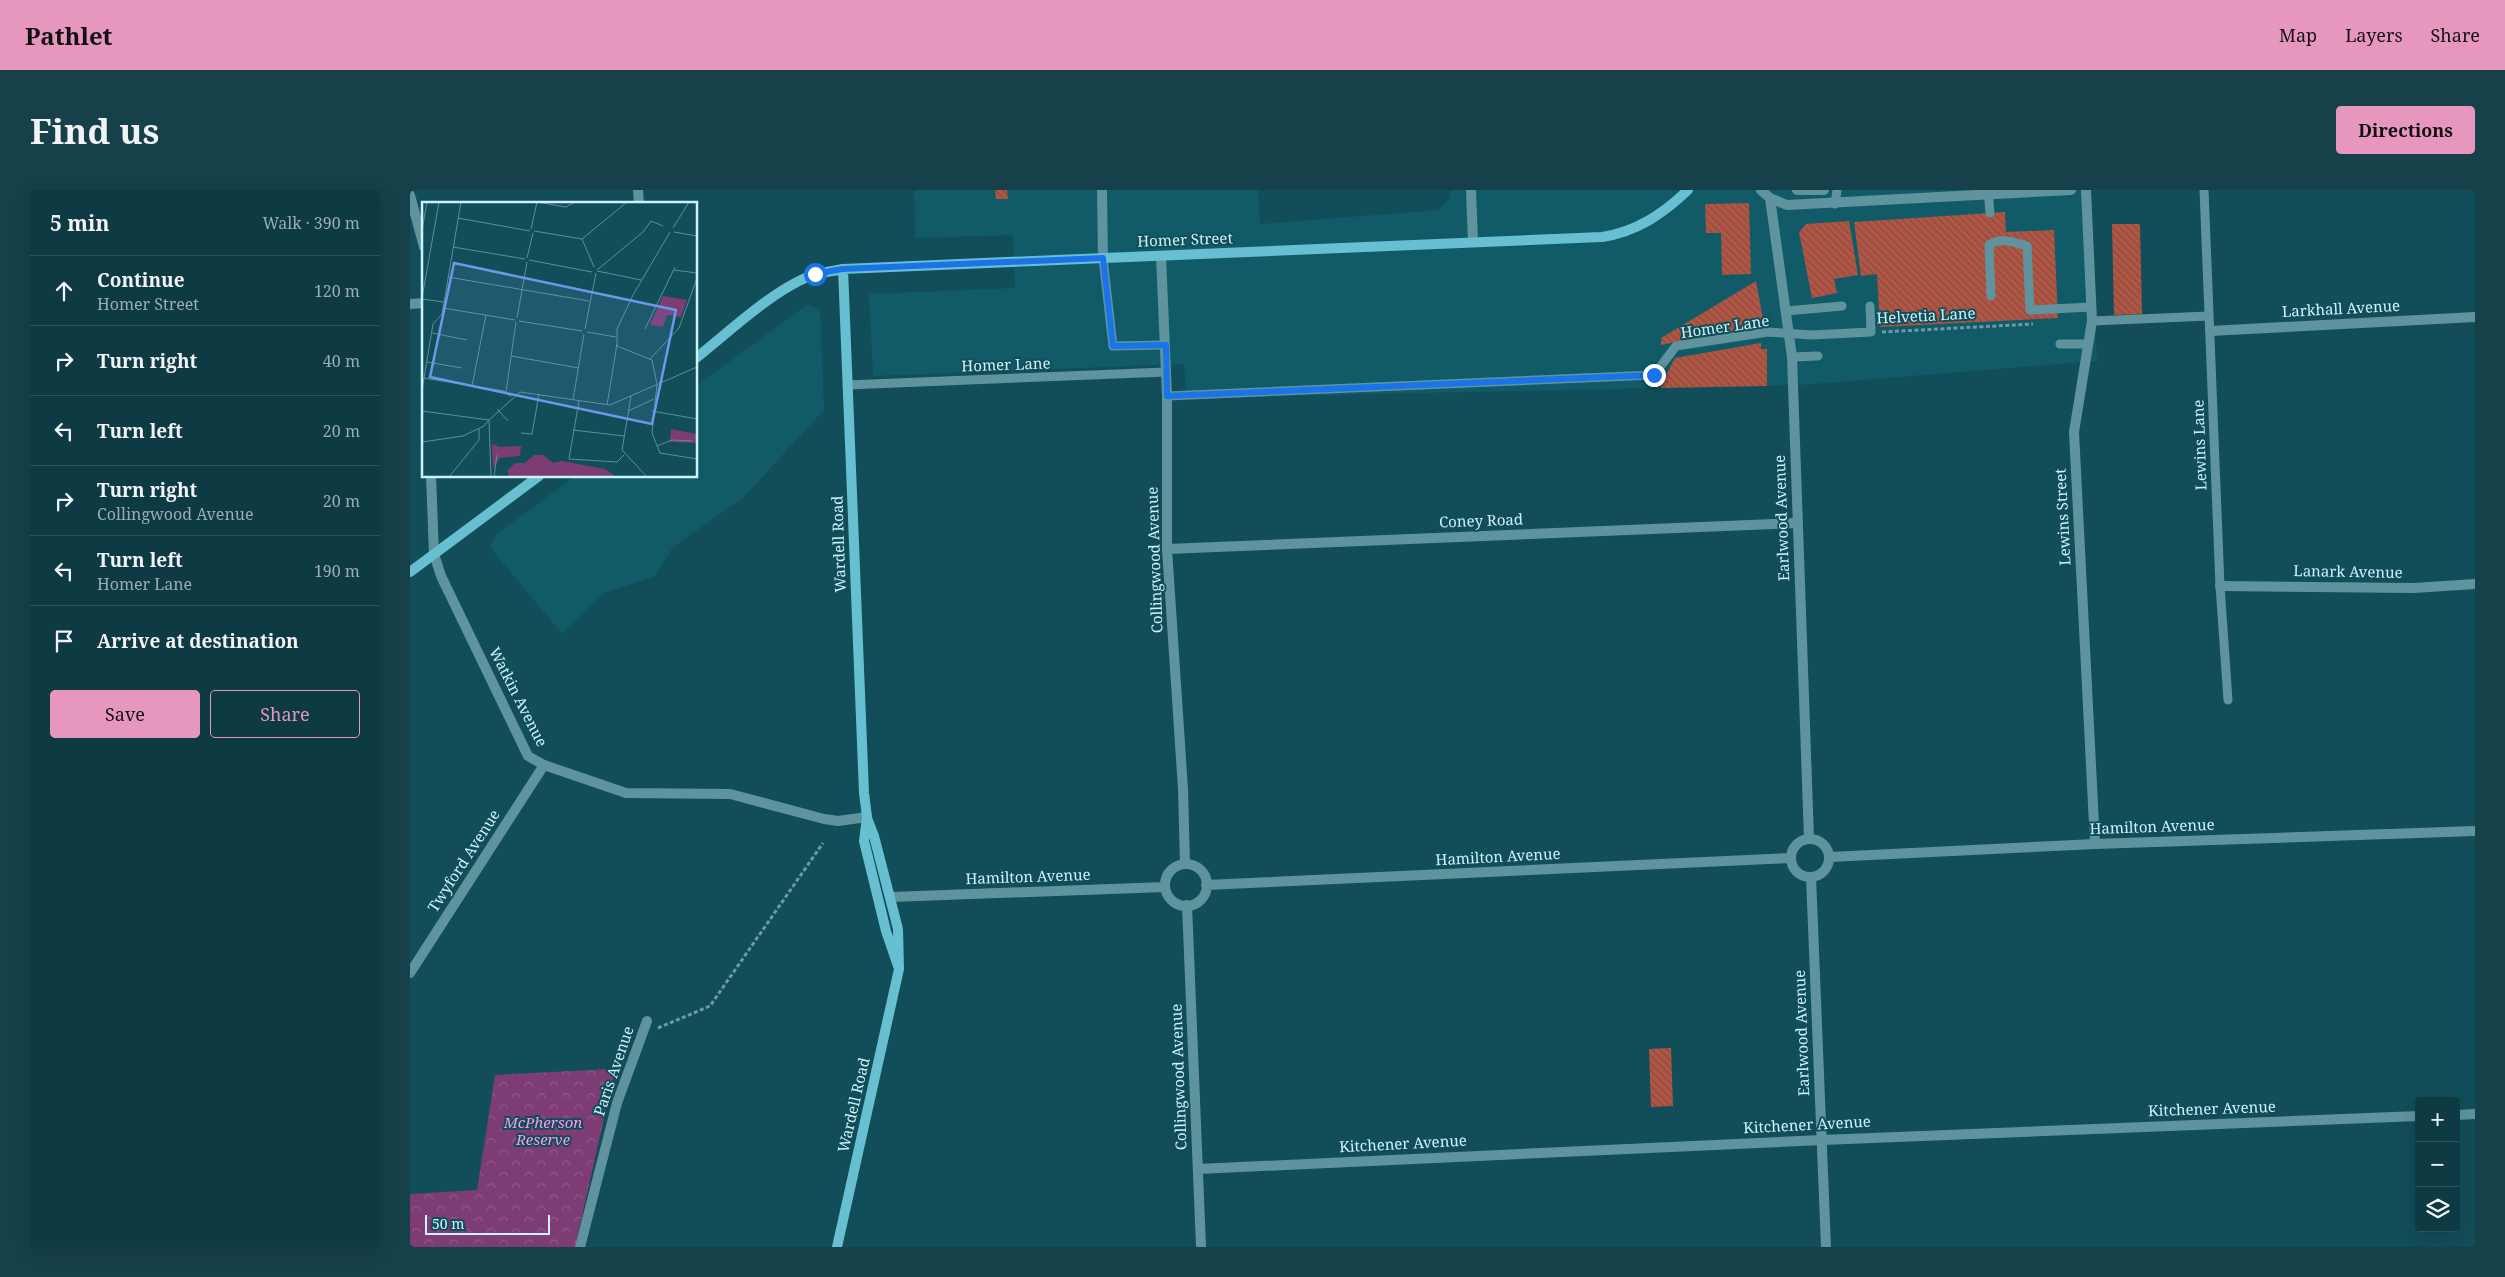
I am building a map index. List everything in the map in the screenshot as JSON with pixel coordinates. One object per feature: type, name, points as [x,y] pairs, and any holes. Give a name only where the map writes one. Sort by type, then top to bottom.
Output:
[{"type":"main road","name":"Homer Street","points":[[698,356],[780,293],[796,283],[815,274],[842,269],[1612,236],[1642,225],[1688,190]]},
{"type":"main road","name":"Wardell Road","points":[[837,1247],[899,969],[898,929],[891,898],[867,817],[863,783],[842,269]]},
{"type":"main road","points":[[410,572],[536,478]]},
{"type":"main road","name":"Wardell Road","points":[[867,817],[864,841],[886,931],[899,969]]},
{"type":"street","points":[[1102,190],[1103,258]]},
{"type":"street","points":[[1471,190],[1473,242]]},
{"type":"street","points":[[1761,190],[1770,198],[1787,205],[1835,204],[1915,195],[2071,190]]},
{"type":"street","points":[[1797,190],[1824,190]]},
{"type":"street","name":"Lewins Street","points":[[2086,190],[2092,321],[2074,432],[2095,844]]},
{"type":"street","points":[[410,194],[422,239]]},
{"type":"street","name":"Earlwood Avenue","points":[[1770,198],[1792,357],[1809,839]]},
{"type":"street","name":"Collingwood Avenue","points":[[1161,256],[1166,345],[1167,549],[1183,789],[1186,864]]},
{"type":"street","name":"Larkhall Avenue","points":[[2210,331],[2475,317]]},
{"type":"street","name":"Watkin Avenue","points":[[431,478],[434,554],[441,576],[528,756],[544,765],[626,793],[730,794],[824,819],[838,821],[867,817]]},
{"type":"street","name":"Coney Road","points":[[1167,549],[1797,523]]},
{"type":"street","name":"Lanark Avenue","points":[[2220,586],[2414,588],[2475,584]]},
{"type":"street","name":"Twyford Avenue","points":[[410,973],[544,765]]},
{"type":"street","name":"Hamilton Avenue","points":[[1830,857],[2095,844],[2475,831]]},
{"type":"street","points":[[1809,839],[1821,842],[1830,857],[1829,863],[1822,873],[1811,877],[1799,874],[1795,870],[1791,858],[1794,847],[1809,839]]},
{"type":"street","name":"Hamilton Avenue","points":[[1206,885],[1791,858]]},
{"type":"street","points":[[1186,864],[1198,868],[1206,878],[1203,896],[1198,901],[1187,906],[1181,905],[1170,898],[1165,886],[1168,874],[1173,869],[1186,864]]},
{"type":"street","name":"Earlwood Avenue","points":[[1811,877],[1826,1247]]},
{"type":"street","name":"Hamilton Avenue","points":[[891,898],[1165,886]]},
{"type":"street","name":"Collingwood Avenue","points":[[1187,906],[1201,1247]]},
{"type":"street","name":"Paris Avenue","points":[[580,1247],[617,1103],[647,1021]]},
{"type":"street","points":[[2460,1115],[2475,1114]]},
{"type":"street","name":"Kitchener Avenue","points":[[1198,1169],[1822,1140],[2415,1116]]},
{"type":"lane","points":[[1835,204],[1837,190]]},
{"type":"lane","name":"Lewins Lane","points":[[2204,190],[2220,586],[2228,700]]},
{"type":"lane","points":[[1988,193],[1990,213]]},
{"type":"lane","points":[[1991,296],[1989,245],[1997,240],[2027,246],[2030,310],[2092,307]]},
{"type":"lane","points":[[1103,258],[1113,346],[1166,345]]},
{"type":"lane","points":[[1786,311],[1842,306]]},
{"type":"lane","points":[[1870,306],[1871,332]]},
{"type":"lane","points":[[2092,321],[2209,316]]},
{"type":"lane","name":"Homer Lane","points":[[1167,396],[1654,375],[1676,346],[1768,332],[1790,335]]},
{"type":"lane","name":"Helvetia Lane","points":[[1790,335],[1871,332]]},
{"type":"lane","points":[[2060,344],[2087,344]]},
{"type":"lane","points":[[1792,357],[1818,356]]},
{"type":"lane","name":"Homer Lane","points":[[847,385],[1166,372]]},
{"type":"path","name":"Helvetia Lane","points":[[1871,332],[2035,324]]},
{"type":"path","points":[[663,1027],[710,1006],[823,843]]},
{"type":"shaded area","points":[[914,190],[1258,190],[1260,224],[1439,210],[1450,198],[1450,190],[2087,190],[2097,361],[1800,385],[1187,398],[1184,364],[873,376],[869,294],[1015,288],[1013,235],[915,238]]},
{"type":"shaded area","points":[[808,304],[820,311],[824,410],[743,498],[673,547],[655,576],[604,593],[562,634],[490,547],[496,535],[572,478],[698,478],[698,385]]},
{"type":"green space","name":"McPherson Reserve","points":[[611,1069],[614,1074],[575,1247],[410,1247],[410,1194],[477,1190],[495,1075]]},
{"type":"building","points":[[995,190],[1007,190],[1008,199],[996,199]]},
{"type":"building","points":[[1749,203],[1751,274],[1722,275],[1721,233],[1706,233],[1705,204]]},
{"type":"building","points":[[2005,212],[2006,232],[2054,230],[2058,318],[1880,327],[1877,274],[1861,276],[1854,222]]},
{"type":"building","points":[[1849,221],[1858,275],[1834,279],[1837,293],[1812,298],[1799,232],[1806,224]]},
{"type":"building","points":[[2112,224],[2140,224],[2142,314],[2114,315]]},
{"type":"building","points":[[1756,281],[1764,324],[1661,345],[1661,338]]},
{"type":"building","points":[[1761,343],[1761,349],[1767,349],[1767,386],[1661,388],[1675,358]]},
{"type":"building","points":[[1671,1048],[1673,1106],[1651,1107],[1649,1049]]},
{"type":"route","points":[[815,274],[842,269],[1103,258],[1113,346],[1166,345],[1167,396],[1654,375]]}]
